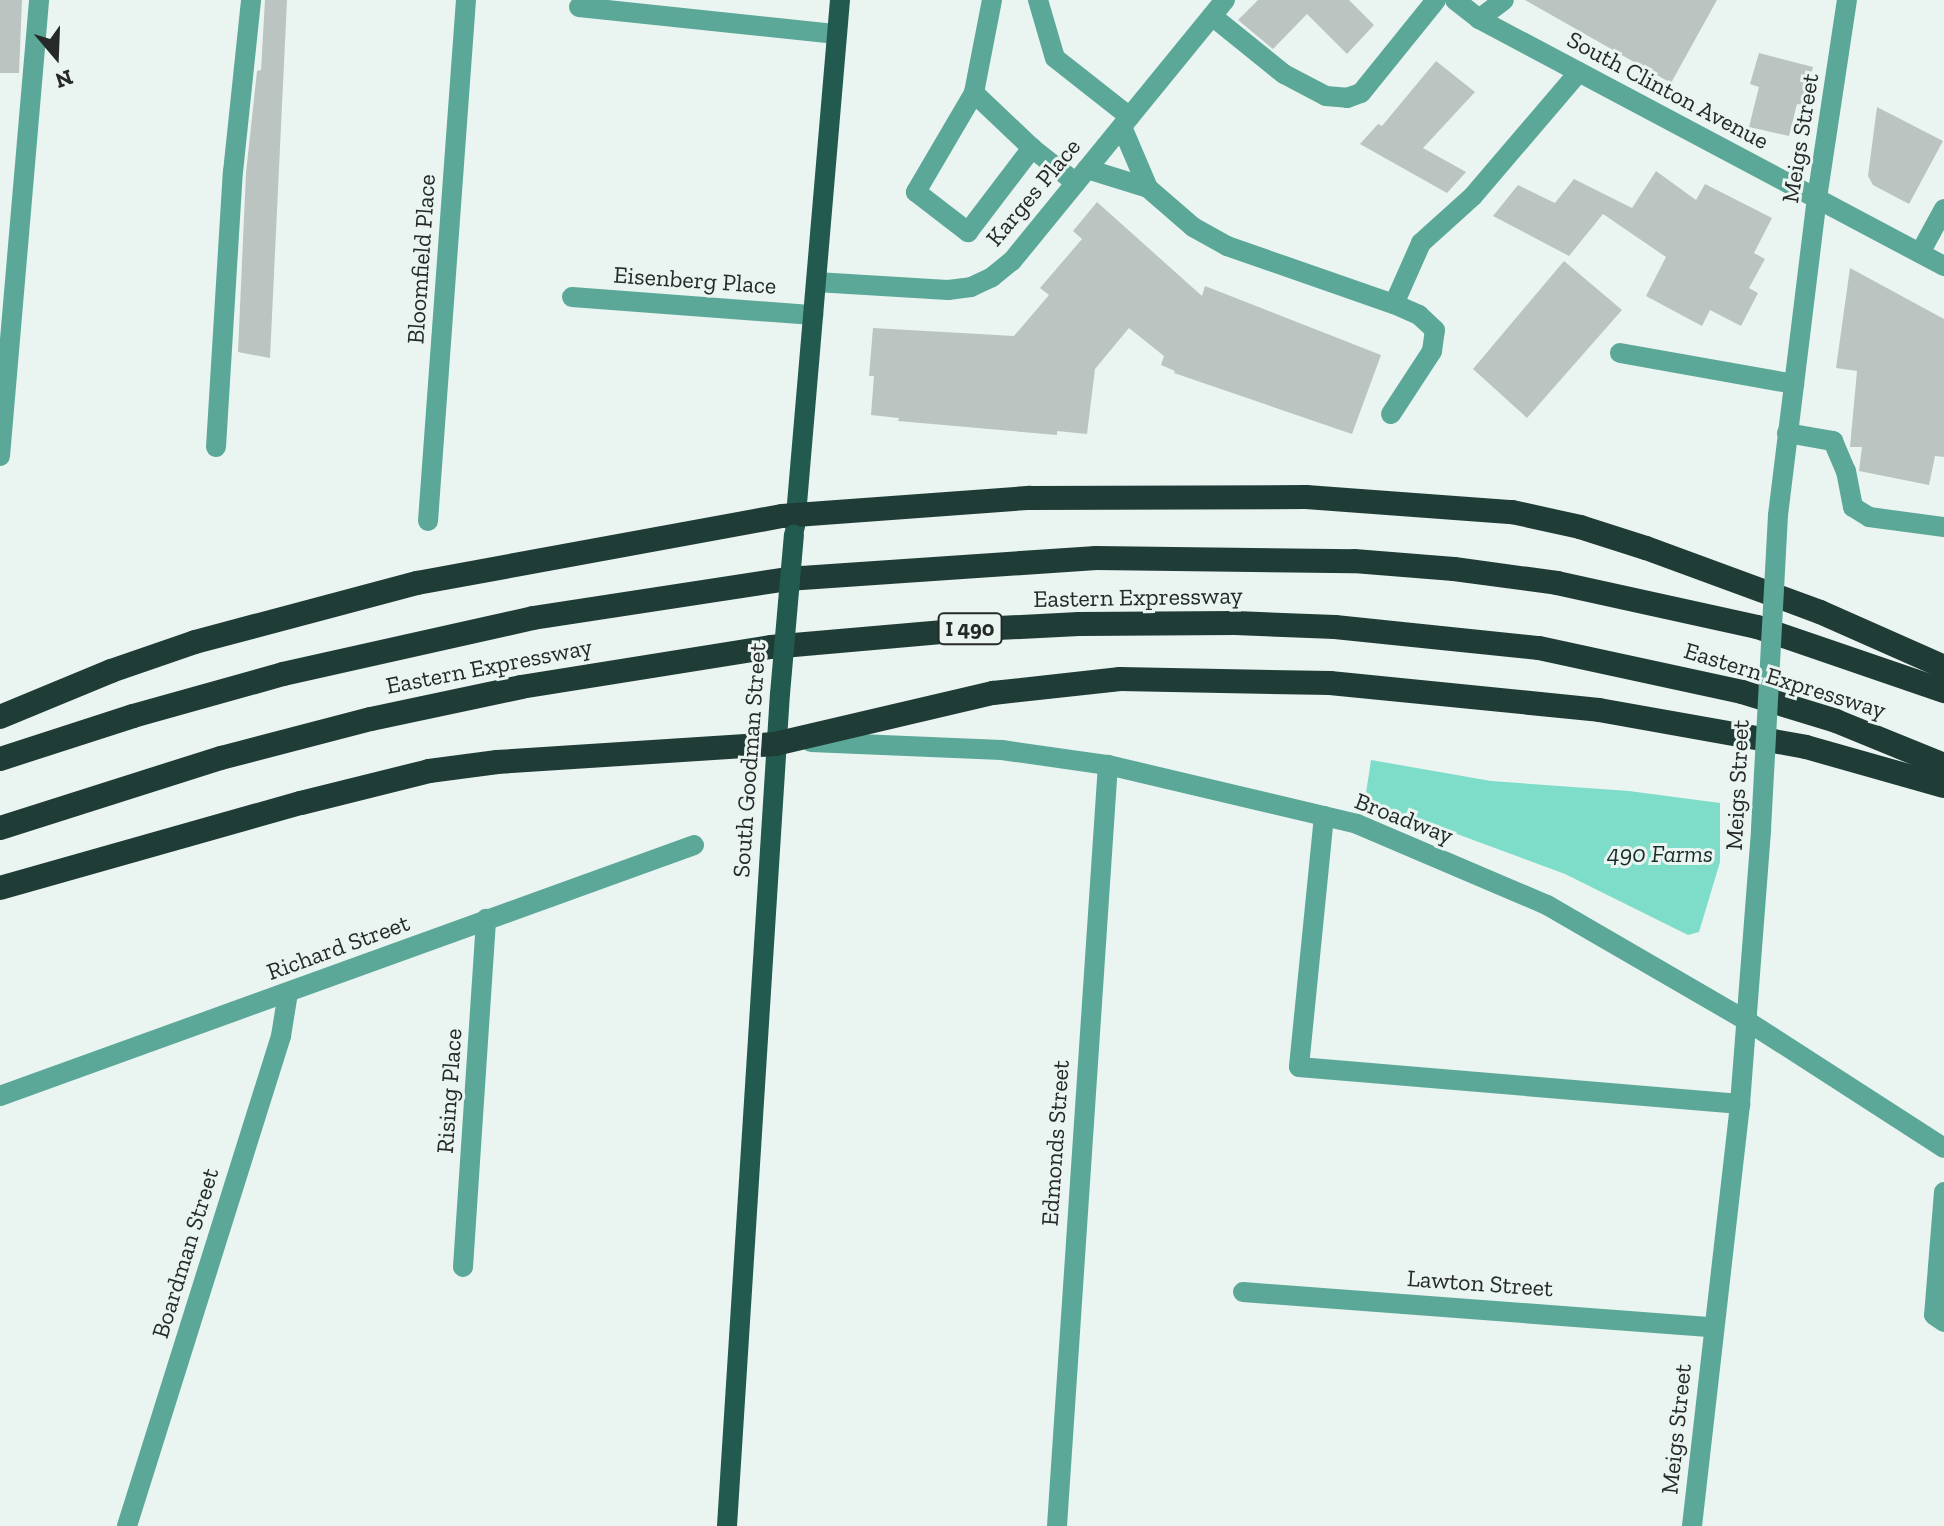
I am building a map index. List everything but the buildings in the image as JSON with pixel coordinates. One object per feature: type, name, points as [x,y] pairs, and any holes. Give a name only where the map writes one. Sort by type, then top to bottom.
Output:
[{"type":"highway","points":[[0,717],[153,656],[331,603],[486,570],[795,525],[1007,499],[1306,497],[1512,512],[1646,548],[1820,612],[1944,667]]},
{"type":"highway","name":"Eastern Expressway","points":[[0,759],[133,716],[283,674],[545,616],[787,579],[1096,558],[1354,561],[1557,583],[1757,627],[1944,691]]},
{"type":"highway","name":"Eastern Expressway","points":[[0,828],[233,754],[420,707],[521,687],[771,647],[1067,625],[1282,624],[1426,634],[1539,648],[1742,692],[1836,721],[1944,765]]},
{"type":"highway","points":[[0,888],[301,803],[429,771],[497,762],[775,744],[1035,686],[1120,679],[1246,679],[1405,689],[1636,715],[1806,747],[1944,786]]},
{"type":"main road","name":"South Goodman Street","points":[[727,1526],[775,744],[840,0]]},
{"type":"street","points":[[0,456],[39,0]]},
{"type":"street","points":[[216,447],[233,172],[251,0]]},
{"type":"street","name":"Bloomfield Place","points":[[428,521],[466,0]]},
{"type":"street","points":[[992,0],[974,93],[916,192],[968,232],[1032,148]]},
{"type":"street","points":[[1038,0],[1055,58],[1126,122],[1148,188]]},
{"type":"street","points":[[1219,8],[1284,74],[1326,96],[1347,98],[1361,93],[1436,0]]},
{"type":"street","name":"South Clinton Avenue","points":[[1455,0],[1479,19],[1944,266]]},
{"type":"street","points":[[1479,19],[1504,0]]},
{"type":"street","name":"Meigs Street","points":[[1692,1526],[1712,1327],[1740,1104],[1761,829],[1778,515],[1817,198],[1847,0]]},
{"type":"street","points":[[579,7],[837,34]]},
{"type":"street","name":"Karges Place","points":[[816,282],[923,290],[971,287],[992,277],[1012,261],[1219,8]]},
{"type":"street","points":[[1394,304],[1421,243],[1473,196],[1579,72]]},
{"type":"street","points":[[974,93],[1032,148],[1082,176],[1148,188],[1193,227],[1227,246],[1419,315],[1435,330],[1432,351],[1391,414]]},
{"type":"street","points":[[1920,253],[1943,213]]},
{"type":"street","name":"Eisenberg Place","points":[[572,297],[813,315]]},
{"type":"street","points":[[1620,353],[1794,384]]},
{"type":"street","points":[[1787,433],[1833,441],[1846,471],[1853,507],[1869,517],[1944,527]]},
{"type":"street","name":"Broadway","points":[[775,744],[846,742],[950,746],[1108,765],[1357,824],[1547,905],[1747,1021],[1944,1148]]},
{"type":"street","name":"Edmonds Street","points":[[1057,1526],[1108,765]]},
{"type":"street","points":[[1324,816],[1299,1067],[1740,1104]]},
{"type":"street","name":"Richard Street","points":[[0,1096],[694,845]]},
{"type":"street","name":"Rising Place","points":[[463,1267],[486,919]]},
{"type":"street","name":"Boardman Street","points":[[127,1526],[281,1036],[288,993]]},
{"type":"street","points":[[1944,1192],[1934,1315],[1944,1322]]},
{"type":"street","name":"Lawton Street","points":[[1243,1292],[1712,1327]]},
{"type":"green space","name":"490 Farms","points":[[1371,760],[1491,781],[1629,791],[1720,803],[1720,862],[1699,932],[1688,935],[1565,874],[1365,800]]}]
